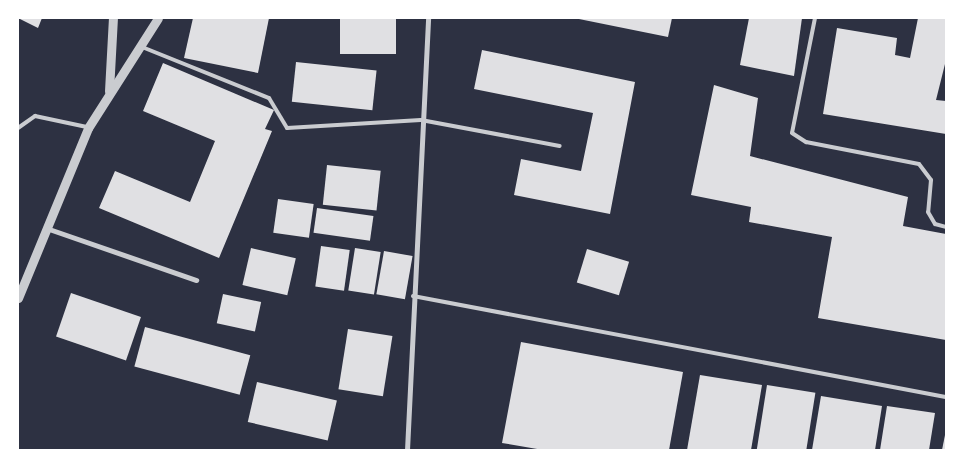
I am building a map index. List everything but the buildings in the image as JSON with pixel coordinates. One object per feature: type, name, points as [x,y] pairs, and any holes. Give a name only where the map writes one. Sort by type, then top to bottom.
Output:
[{"type":"street","points":[[109,91],[113,18]]},
{"type":"street","points":[[18,298],[88,128],[109,91],[142,47],[158,18]]},
{"type":"street","points":[[407,450],[412,296],[428,18]]},
{"type":"street","points":[[46,228],[196,280]]},
{"type":"lane","points":[[815,18],[792,133],[806,142],[919,164],[931,180],[928,212],[935,224],[946,227]]},
{"type":"lane","points":[[142,47],[269,98],[287,128],[421,120],[560,146]]},
{"type":"lane","points":[[18,128],[25,119],[35,116],[88,128]]},
{"type":"lane","points":[[412,296],[946,397]]}]
